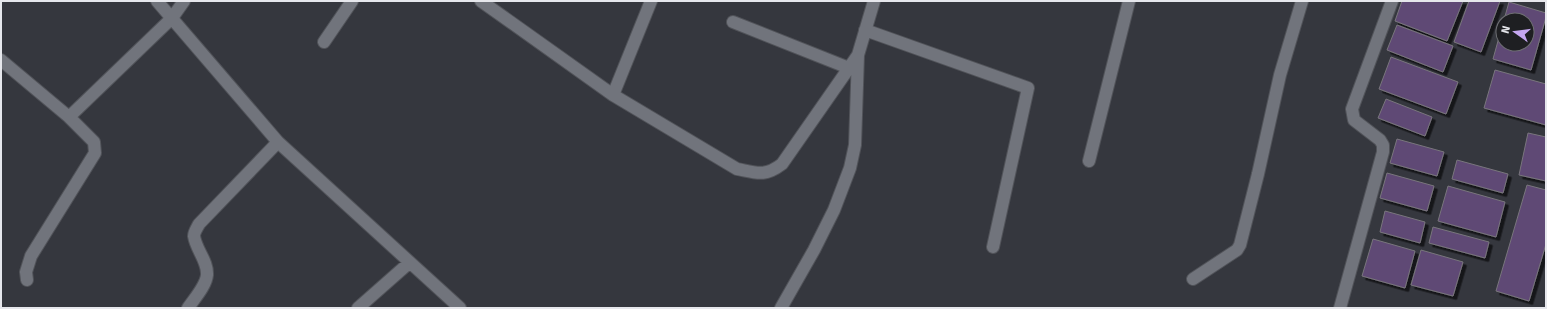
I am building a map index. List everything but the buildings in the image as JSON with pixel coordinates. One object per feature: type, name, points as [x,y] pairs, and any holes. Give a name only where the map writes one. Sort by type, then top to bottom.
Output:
[{"type":"street","points":[[157,1],[278,142],[460,308]]},
{"type":"street","points":[[69,116],[172,18],[184,1]]},
{"type":"street","points":[[324,42],[352,1]]},
{"type":"street","points":[[481,1],[613,95],[737,169],[752,172],[772,172],[782,164],[858,55]]},
{"type":"street","points":[[613,95],[651,1]]},
{"type":"street","points":[[781,308],[814,250],[834,210],[850,168],[855,145],[858,55],[874,1]]},
{"type":"street","points":[[1089,161],[1129,1]]},
{"type":"street","points":[[1193,279],[1237,250],[1240,245],[1258,174],[1280,75],[1302,1]]},
{"type":"street","points":[[1340,308],[1383,152],[1383,144],[1380,140],[1354,120],[1352,109],[1392,1]]},
{"type":"street","points":[[733,22],[849,68]]},
{"type":"street","points":[[866,30],[1028,88],[993,247]]},
{"type":"street","points":[[1,60],[69,116],[94,142],[95,153],[31,256],[26,272],[27,280]]},
{"type":"street","points":[[188,308],[206,281],[207,275],[207,268],[194,236],[199,224],[278,142]]},
{"type":"street","points":[[358,308],[410,263]]}]
